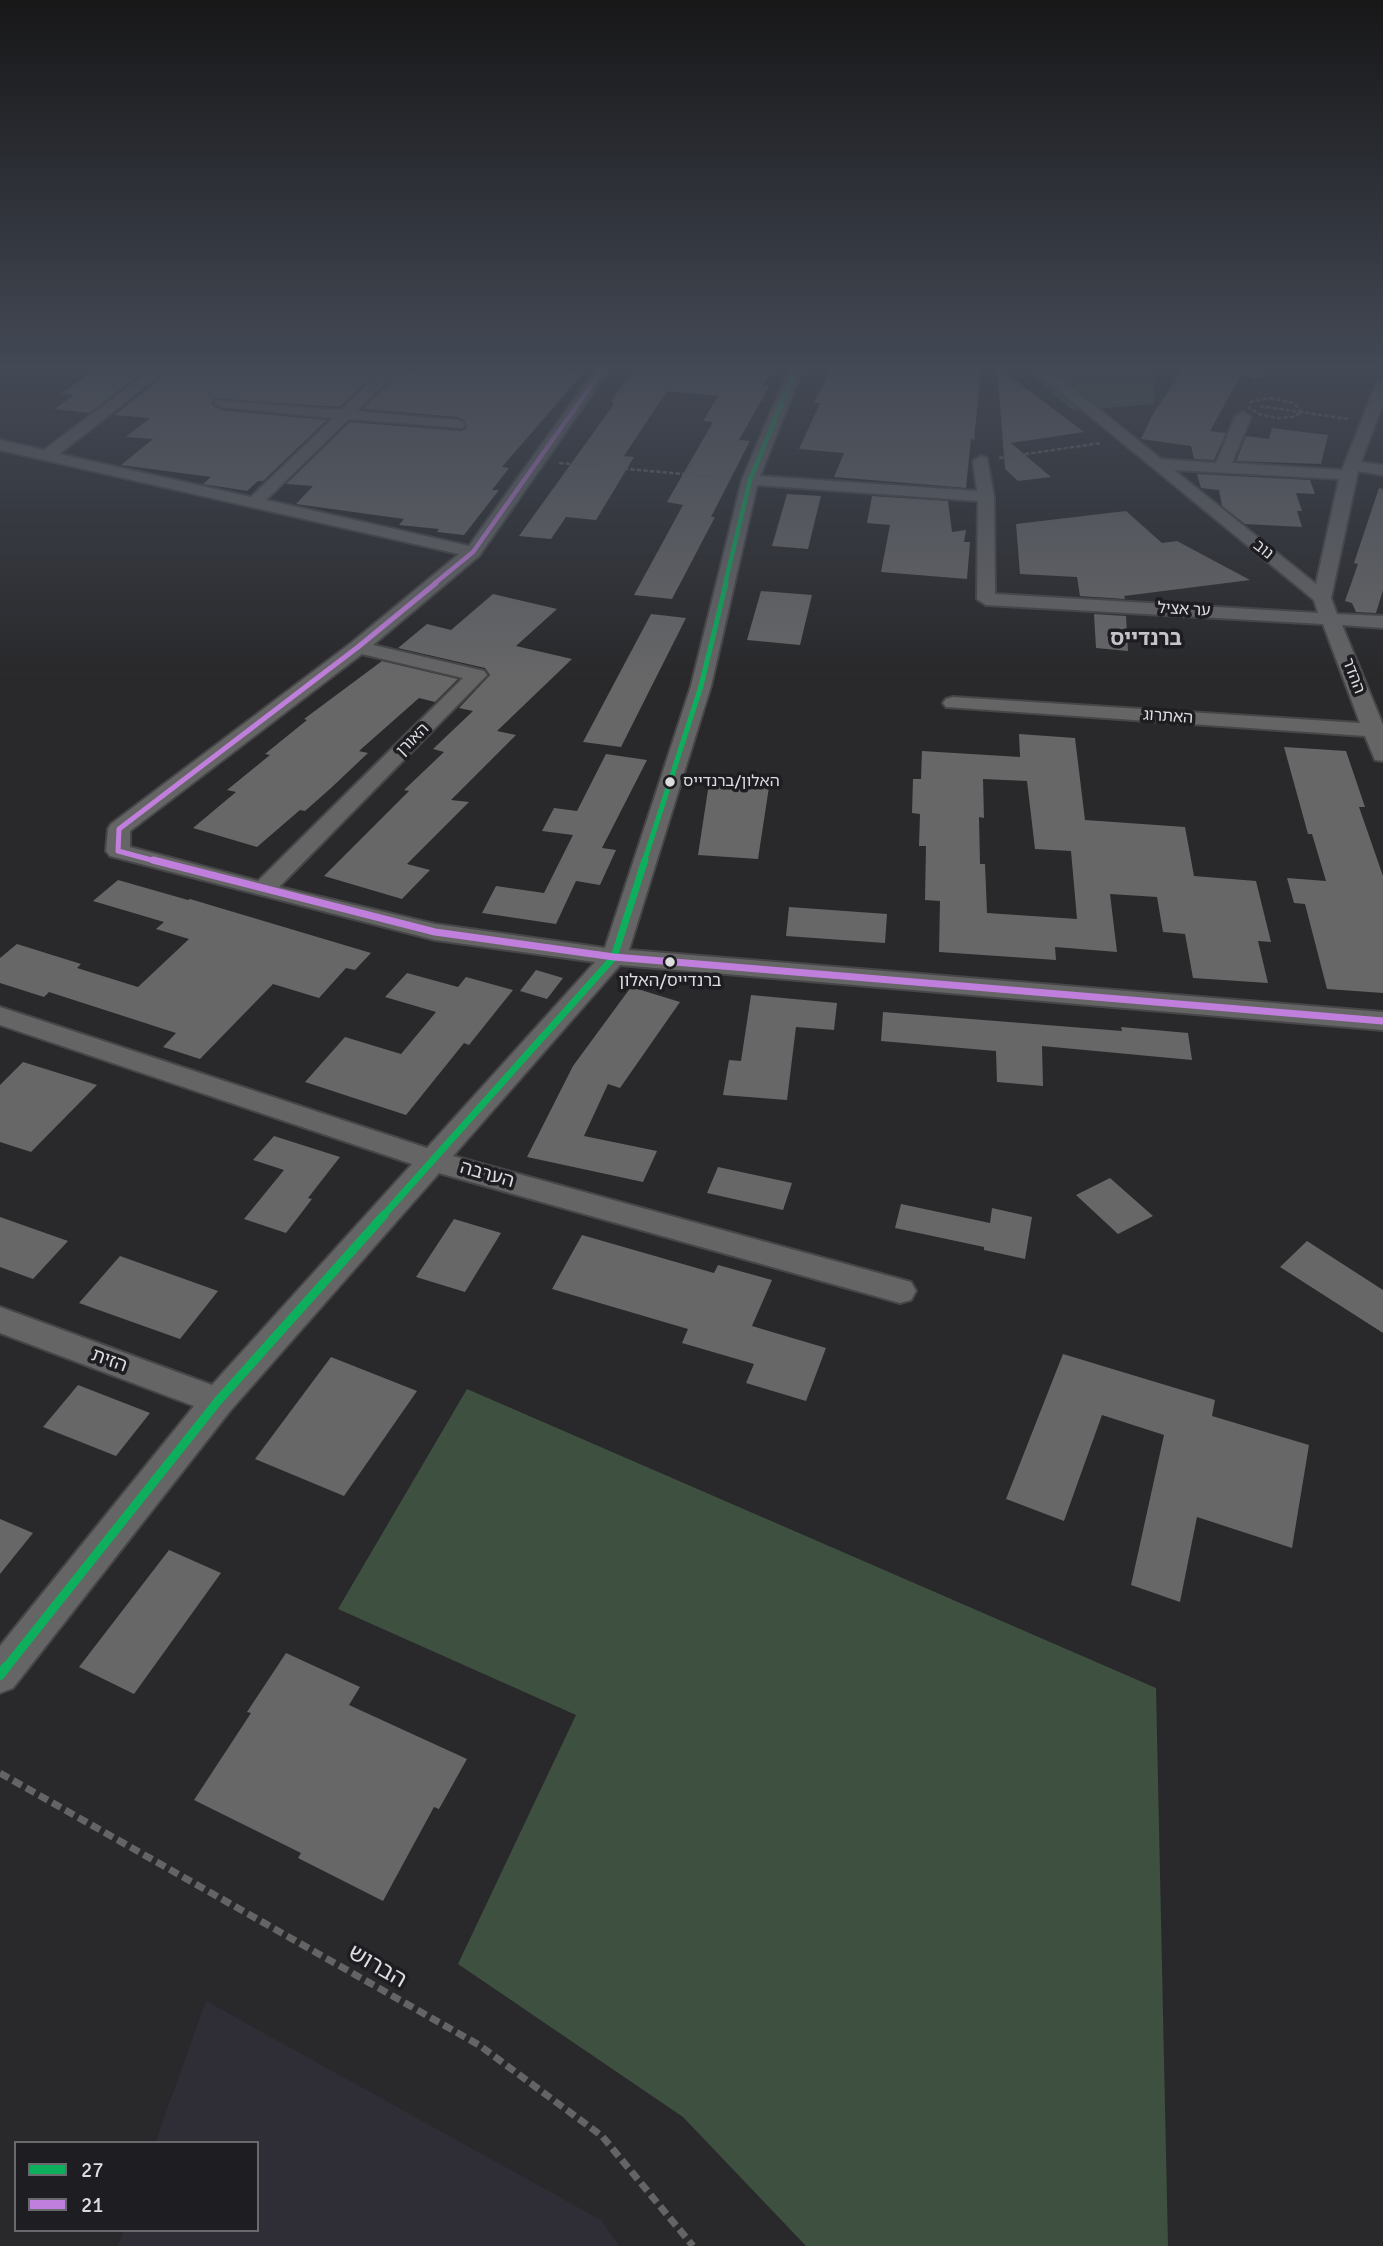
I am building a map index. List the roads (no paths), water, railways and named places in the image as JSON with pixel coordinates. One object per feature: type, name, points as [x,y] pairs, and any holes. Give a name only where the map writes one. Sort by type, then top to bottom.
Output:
[{"type":"street","points":[[111,471],[474,552]]},
{"type":"street","points":[[253,504],[287,471]]},
{"type":"street","points":[[531,471],[474,552],[358,647],[119,829],[118,851],[435,932],[614,957],[1383,1021]]},
{"type":"street","points":[[0,1675],[218,1401],[614,957],[701,686],[754,471]]},
{"type":"street","points":[[750,480],[986,497],[982,471]]},
{"type":"street","name":"נוב","points":[[1165,471],[1322,598]]},
{"type":"street","points":[[1322,598],[1350,471]]},
{"type":"street","name":"ער אציל","points":[[986,497],[986,600],[1383,622]]},
{"type":"street","name":"ההדר","points":[[1322,598],[1378,730],[1383,755]]},
{"type":"street","name":"האורן","points":[[263,890],[477,675],[358,647]]},
{"type":"street","name":"האתרוג","points":[[953,703],[1378,730]]},
{"type":"street","name":"הערבה","points":[[0,1016],[431,1160],[900,1291]]},
{"type":"street","name":"הזית","points":[[0,1321],[218,1401]]},
{"type":"place","name":"האלון/ברנדייס","points":[[670,782]]},
{"type":"place","name":"ברנדייס/האלון","points":[[670,962]]},
{"type":"district","name":"ברנדייס","points":[[1146,639]]}]
